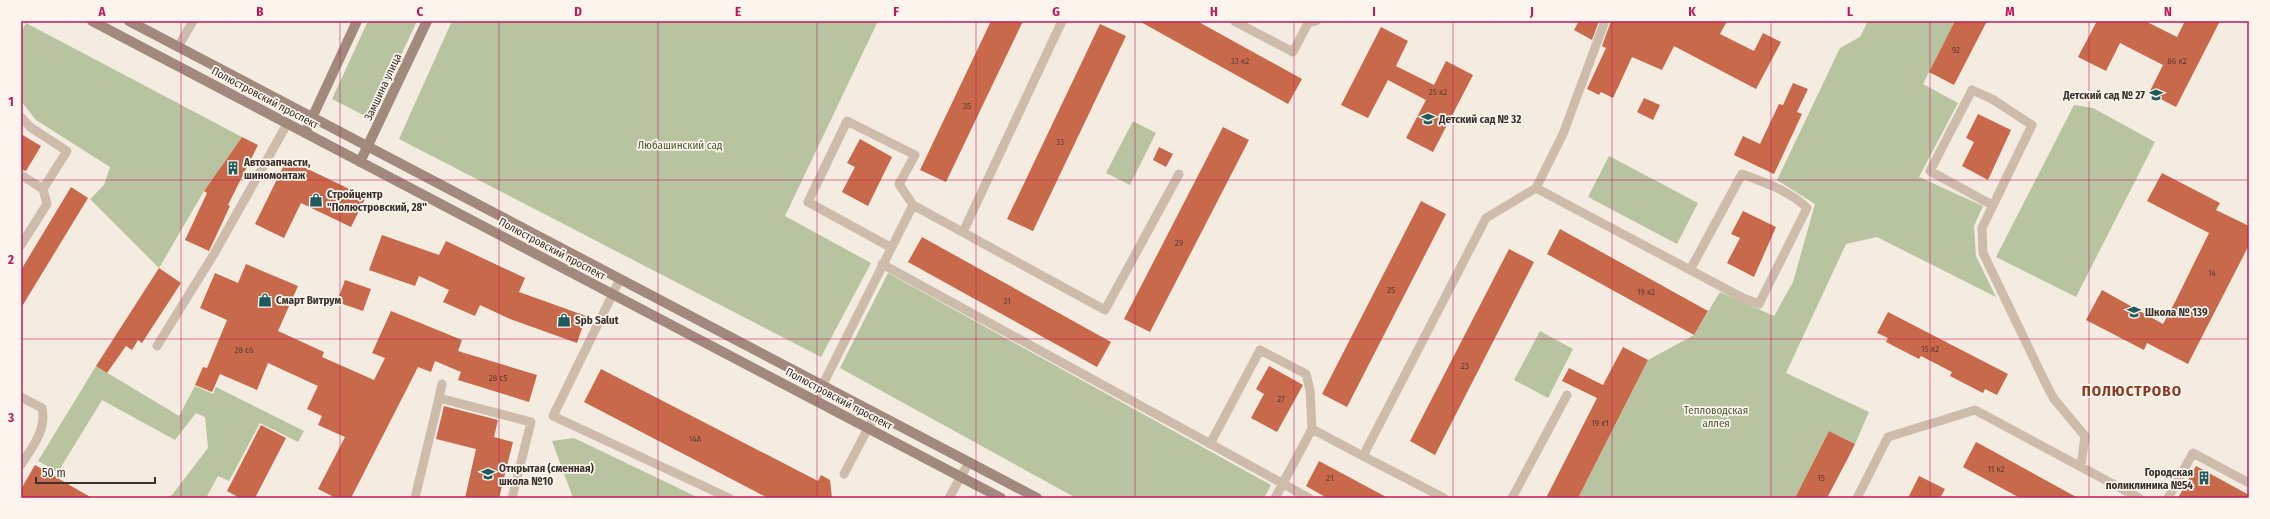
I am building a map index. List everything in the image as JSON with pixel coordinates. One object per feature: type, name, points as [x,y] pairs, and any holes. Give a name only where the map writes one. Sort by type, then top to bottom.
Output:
[{"type":"main road","name":"Полюстровский проспект","points":[[92,21],[1001,498]]},
{"type":"main road","name":"Полюстровский проспект","points":[[129,21],[969,462],[1024,495],[1037,498]]},
{"type":"main road","points":[[305,133],[357,21]]},
{"type":"main road","name":"Замшина улица","points":[[360,162],[427,21]]},
{"type":"lane","points":[[178,47],[193,21]]},
{"type":"lane","points":[[963,232],[1062,21]]},
{"type":"lane","points":[[1234,21],[1293,52],[1308,24],[1316,21]]},
{"type":"lane","points":[[1363,456],[1486,218],[1536,188],[1563,134],[1605,21]]},
{"type":"lane","points":[[1992,205],[1930,171],[1972,90],[1992,99],[2032,125],[1982,228],[1983,253],[2054,399],[2085,436],[2081,466]]},
{"type":"lane","points":[[21,117],[30,128],[67,151],[43,189]]},
{"type":"lane","points":[[890,247],[808,202],[847,121],[915,154],[899,184],[913,205],[1105,310],[1179,174]]},
{"type":"lane","points":[[156,346],[214,254],[287,124]]},
{"type":"lane","points":[[1536,188],[1690,270],[1759,304],[1807,208],[1801,202],[1769,184],[1742,174],[1690,270]]},
{"type":"lane","points":[[21,175],[43,189],[47,204],[21,245]]},
{"type":"lane","points":[[815,400],[890,247],[913,205]]},
{"type":"lane","points":[[882,264],[1309,498]]},
{"type":"lane","points":[[620,279],[553,416],[729,498]]},
{"type":"lane","points":[[1210,444],[1260,350],[1306,374],[1310,390],[1312,429],[1275,498]]},
{"type":"lane","points":[[414,498],[442,384]]},
{"type":"lane","points":[[1512,498],[1568,395]]},
{"type":"lane","points":[[21,397],[42,408],[45,420],[42,429],[21,465]]},
{"type":"lane","points":[[439,398],[531,422],[512,498]]},
{"type":"lane","points":[[1857,498],[1888,437],[1975,410],[2139,498]]},
{"type":"lane","points":[[844,474],[876,413]]},
{"type":"lane","points":[[1312,429],[1444,498]]},
{"type":"lane","points":[[2168,498],[2193,453],[2249,483]]},
{"type":"lane","points":[[949,498],[969,462]]},
{"type":"green space","points":[[368,21],[417,21],[371,119],[332,99]]},
{"type":"green space","name":"Любашинский сад","points":[[452,21],[878,21],[785,216],[871,263],[821,357],[399,139]]},
{"type":"green space","name":"Тепловодская аллея","points":[[1868,21],[1955,21],[1923,84],[1958,103],[1919,177],[1983,206],[1974,226],[1976,256],[1996,297],[1877,237],[1846,244],[1786,373],[1869,412],[1855,444],[1829,431],[1795,498],[1578,498],[1648,360],[1694,335],[1720,292],[1774,316],[1793,282],[1815,204],[1777,180],[1840,48],[1860,37]]},
{"type":"green space","points":[[26,23],[242,137],[204,191],[159,268],[90,199],[104,185],[110,167],[36,120],[21,101],[21,32]]},
{"type":"green space","points":[[2074,105],[2093,108],[2155,142],[2076,297],[1996,257]]},
{"type":"green space","points":[[1133,121],[1156,133],[1130,185],[1106,173]]},
{"type":"green space","points":[[1609,156],[1698,203],[1677,244],[1588,197]]},
{"type":"green space","points":[[888,273],[1271,485],[1264,498],[1076,498],[840,368]]},
{"type":"green space","points":[[1540,331],[1573,349],[1548,398],[1514,380]]},
{"type":"green space","points":[[96,366],[179,416],[195,386],[213,394],[216,387],[304,431],[298,442],[260,423],[229,481],[218,476],[206,498],[164,498],[172,495],[208,448],[205,417],[196,413],[175,440],[102,400],[58,472],[38,461]]},
{"type":"green space","points":[[574,438],[699,498],[573,498],[552,441]]},
{"type":"building","points":[[991,21],[1023,21],[946,182],[920,170]]},
{"type":"building","points":[[1139,21],[1197,21],[1302,79],[1288,104]]},
{"type":"building","points":[[1579,21],[1599,21],[1592,40],[1574,30]]},
{"type":"building","points":[[1611,21],[1727,21],[1720,34],[1754,51],[1763,33],[1781,42],[1756,89],[1674,46],[1662,70],[1632,57],[1613,98],[1601,92],[1599,95],[1587,89],[1606,48],[1602,46]]},
{"type":"building","points":[[1955,21],[1987,21],[1954,85],[1929,72]]},
{"type":"building","points":[[2097,21],[2145,21],[2177,37],[2185,21],[2220,21],[2176,107],[2149,93],[2163,65],[2120,43],[2106,71],[2078,57]]},
{"type":"building","points":[[1100,24],[1126,36],[1033,231],[1007,219]]},
{"type":"building","points":[[1381,27],[1408,41],[1396,66],[1434,85],[1446,61],[1473,75],[1433,152],[1406,138],[1426,100],[1388,80],[1368,118],[1341,105]]},
{"type":"building","points":[[1793,83],[1808,89],[1797,112],[1802,114],[1774,174],[1734,155],[1743,136],[1760,144],[1779,104],[1783,105]]},
{"type":"building","points":[[1644,98],[1660,105],[1653,120],[1637,112]]},
{"type":"building","points":[[1978,114],[2011,130],[1988,180],[1962,166],[1974,142],[1966,138]]},
{"type":"building","points":[[1223,127],[1249,140],[1150,332],[1124,319]]},
{"type":"building","points":[[21,134],[41,146],[26,171],[21,169]]},
{"type":"building","points":[[242,137],[258,145],[228,205],[230,206],[209,251],[185,240],[207,193],[204,191]]},
{"type":"building","points":[[860,139],[892,157],[868,206],[842,192],[855,167],[847,163]]},
{"type":"building","points":[[1159,147],[1173,154],[1166,167],[1153,160]]},
{"type":"building","name":"Стройцентр \"Полюстровский, 28\"","points":[[287,159],[366,197],[351,227],[301,203],[284,238],[255,224]]},
{"type":"building","points":[[2162,173],[2220,203],[2216,210],[2249,226],[2249,245],[2188,364],[2147,343],[2144,350],[2086,320],[2102,290],[2163,324],[2175,302],[2209,233],[2147,201]]},
{"type":"building","points":[[71,187],[88,198],[21,308],[21,270]]},
{"type":"building","points":[[1421,201],[1446,214],[1347,407],[1322,394]]},
{"type":"building","points":[[1743,211],[1776,227],[1754,277],[1727,263],[1740,238],[1731,234]]},
{"type":"building","points":[[1560,229],[1708,311],[1694,335],[1547,254]]},
{"type":"building","points":[[382,235],[439,255],[446,241],[525,278],[519,292],[586,316],[577,343],[510,319],[480,305],[475,316],[443,302],[449,290],[419,276],[415,286],[369,270]]},
{"type":"building","points":[[922,237],[1111,342],[1097,367],[908,262]]},
{"type":"building","points":[[1509,249],[1534,262],[1435,455],[1410,441]]},
{"type":"building","points":[[246,264],[298,286],[278,331],[324,352],[322,357],[374,380],[385,358],[372,353],[391,311],[462,340],[458,351],[537,375],[529,402],[458,380],[461,372],[435,361],[431,372],[418,367],[351,498],[336,498],[318,489],[345,437],[318,425],[322,416],[307,409],[318,386],[268,363],[257,390],[220,374],[212,392],[195,385],[203,367],[207,368],[227,320],[200,308],[215,273],[238,283]]},
{"type":"building","points":[[159,268],[181,283],[142,343],[138,340],[132,350],[126,346],[107,373],[96,366]]},
{"type":"building","points":[[345,280],[371,289],[363,311],[337,302]]},
{"type":"building","points":[[1888,312],[2008,374],[1997,395],[1985,389],[1983,393],[1950,376],[1952,372],[1921,356],[1919,359],[1886,342],[1888,338],[1877,333]]},
{"type":"building","points":[[1623,347],[1648,360],[1578,498],[1546,498],[1597,398],[1562,381],[1569,368],[1603,385]]},
{"type":"building","points":[[1269,366],[1303,385],[1277,432],[1251,418],[1264,394],[1256,389]]},
{"type":"building","points":[[601,369],[818,481],[821,475],[830,480],[832,498],[768,498],[584,402]]},
{"type":"building","name":"Открытая (сменная) школа №10","points":[[444,406],[498,420],[494,437],[513,442],[499,498],[465,498],[476,449],[436,439]]},
{"type":"building","points":[[261,425],[286,438],[255,498],[240,498],[227,491]]},
{"type":"building","points":[[1829,431],[1855,444],[1848,458],[1827,498],[1795,498]]},
{"type":"building","points":[[1976,442],[2078,498],[2020,498],[1963,467]]},
{"type":"building","points":[[1319,461],[1388,498],[1327,498],[1306,486]]},
{"type":"building","points":[[35,465],[92,498],[21,498],[21,489]]},
{"type":"building","name":"Городская поликлиника №54","points":[[2196,466],[2249,495],[2249,498],[2178,498]]},
{"type":"building","points":[[1919,476],[1945,489],[1940,498],[1908,498]]},
{"type":"place","name":"Детский сад № 27","points":[[2156,95]]},
{"type":"place","name":"Детский сад № 32","points":[[1428,119]]},
{"type":"place","name":"Автозапчасти, шиномонтаж","points":[[233,168]]},
{"type":"place","name":"Стройцентр \"Полюстровский, 28\"","points":[[316,200]]},
{"type":"place","name":"Смарт Витрум","points":[[265,300]]},
{"type":"place","name":"Школа № 139","points":[[2134,312]]},
{"type":"place","name":"Spb Salut","points":[[564,320]]},
{"type":"place","name":"Открытая (сменная) школа №10","points":[[488,474]]},
{"type":"place","name":"Городская поликлиника №54","points":[[2204,478]]},
{"type":"district","name":"ПОЛЮСТРОВО","points":[[2132,391]]}]
